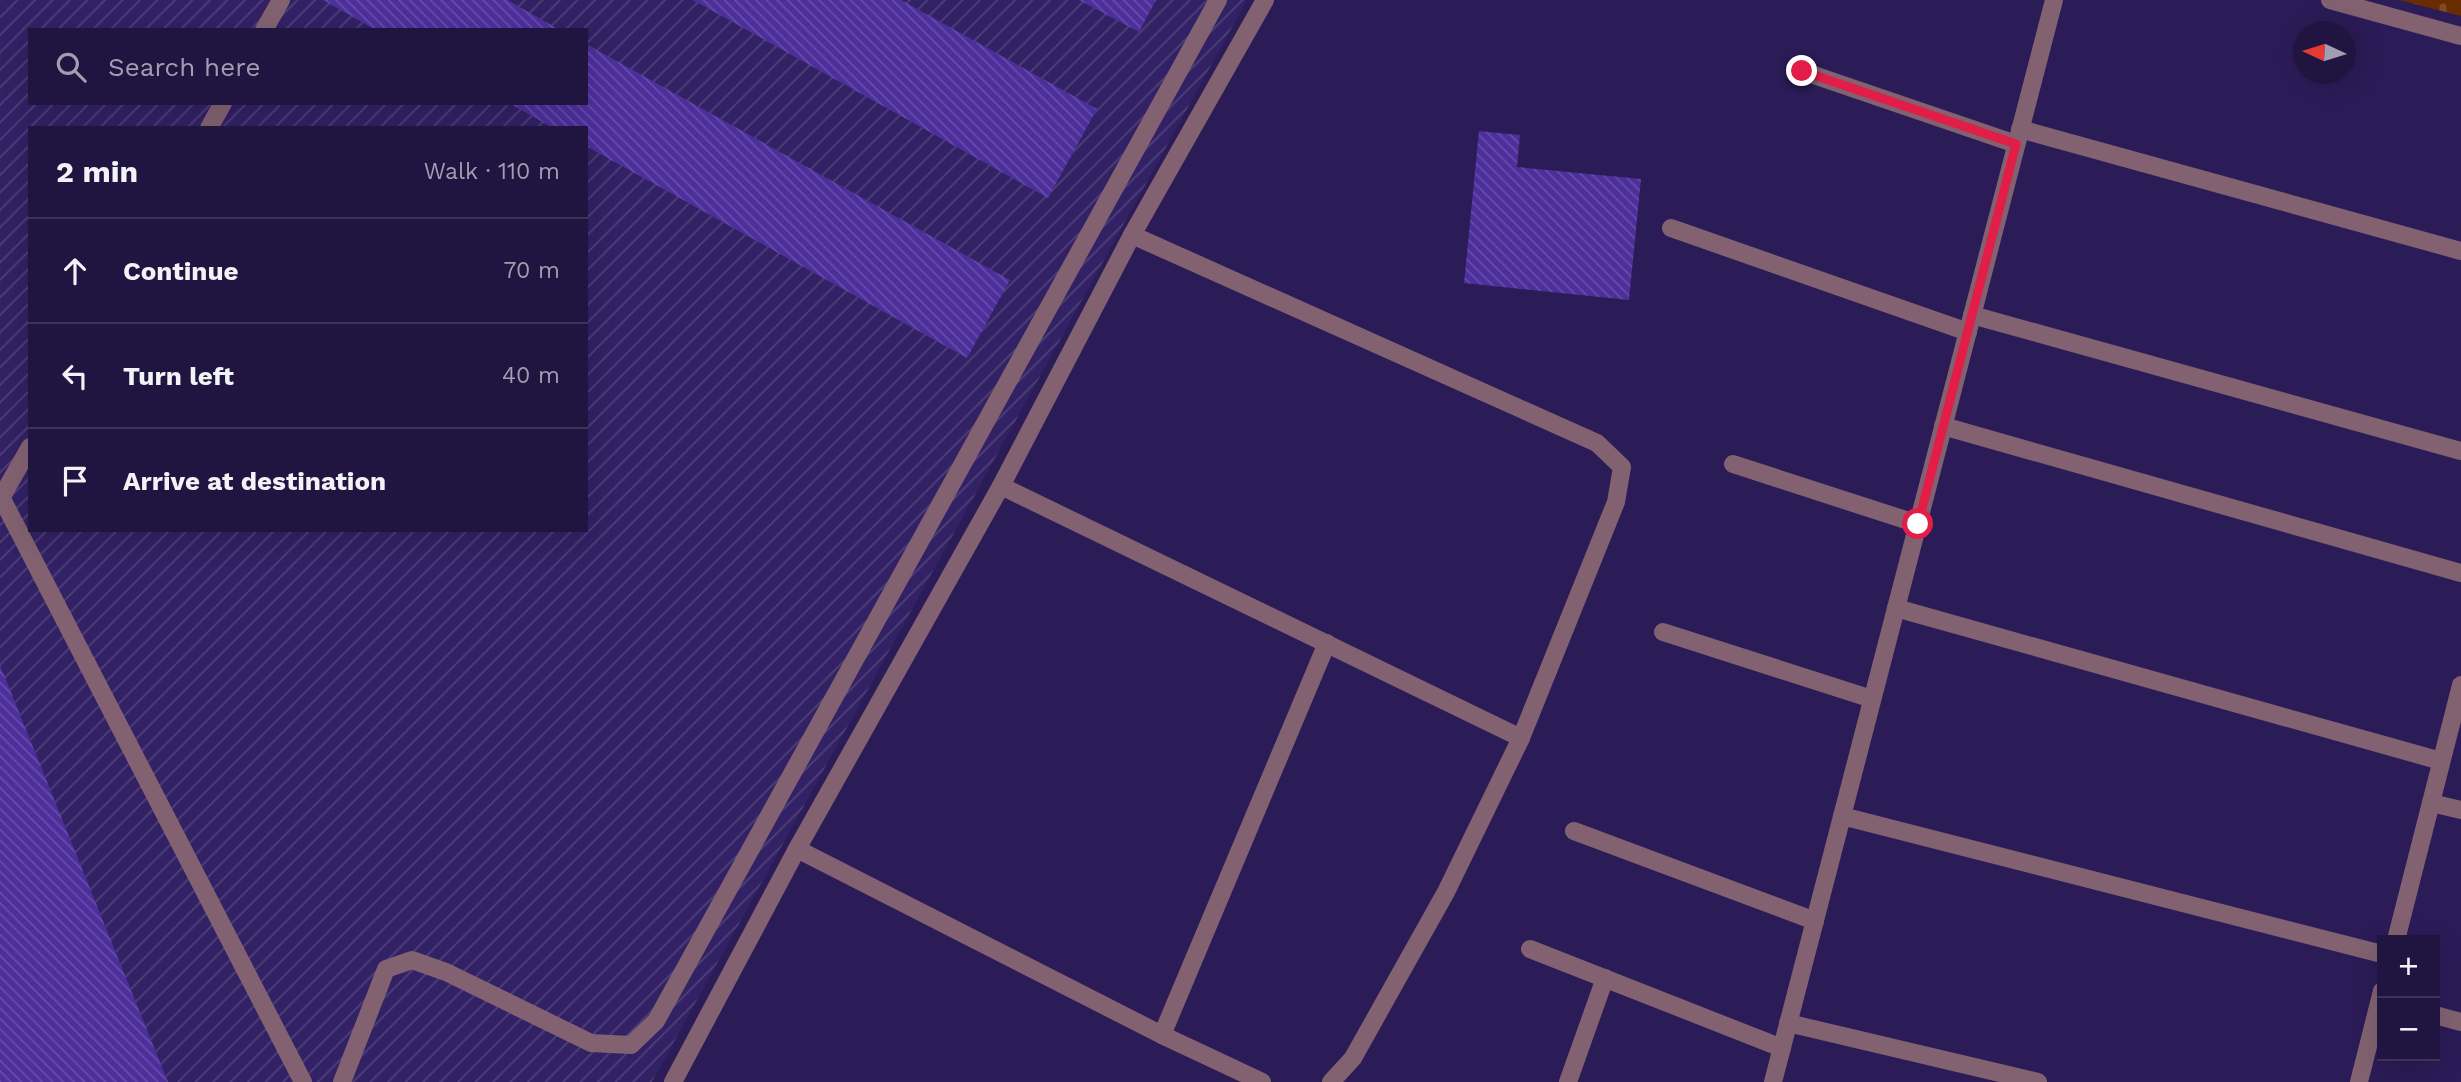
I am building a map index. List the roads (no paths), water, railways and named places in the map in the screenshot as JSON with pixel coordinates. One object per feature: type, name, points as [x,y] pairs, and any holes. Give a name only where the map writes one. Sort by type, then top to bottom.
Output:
[{"type":"street","points":[[265,28],[281,0]]},
{"type":"street","points":[[342,1082],[386,969],[412,960],[446,971],[591,1044],[631,1045],[656,1021],[1218,0]]},
{"type":"street","points":[[673,1082],[797,849],[1001,486],[1132,235],[1265,0]]},
{"type":"street","points":[[1773,1082],[2053,0]]},
{"type":"street","points":[[2330,0],[2461,36]]},
{"type":"street","points":[[1802,71],[2018,136],[2461,251]]},
{"type":"street","points":[[210,126],[222,105]]},
{"type":"street","points":[[1671,228],[1970,323],[2461,451]]},
{"type":"street","points":[[1132,235],[1597,443],[1622,467],[1616,502],[1521,738],[1447,892],[1353,1058],[1331,1082]]},
{"type":"street","points":[[1943,426],[2461,573]]},
{"type":"street","points":[[28,450],[1,496],[303,1082]]},
{"type":"street","points":[[1733,464],[1918,524]]},
{"type":"street","points":[[1001,486],[1521,738]]},
{"type":"street","points":[[1896,608],[2441,761]]},
{"type":"street","points":[[1662,632],[1872,699]]},
{"type":"street","points":[[1162,1035],[1327,643]]},
{"type":"street","points":[[2397,935],[2461,685]]},
{"type":"street","points":[[2431,803],[2461,810]]},
{"type":"street","points":[[1842,816],[2377,953]]},
{"type":"street","points":[[1574,831],[1815,921]]},
{"type":"street","points":[[797,849],[1162,1035],[1262,1082]]},
{"type":"street","points":[[1530,949],[1782,1048]]},
{"type":"street","points":[[1569,1082],[1605,978]]},
{"type":"street","points":[[2359,1082],[2377,1013]]},
{"type":"street","points":[[2440,1017],[2461,1023]]},
{"type":"street","points":[[1788,1023],[2038,1082]]}]
